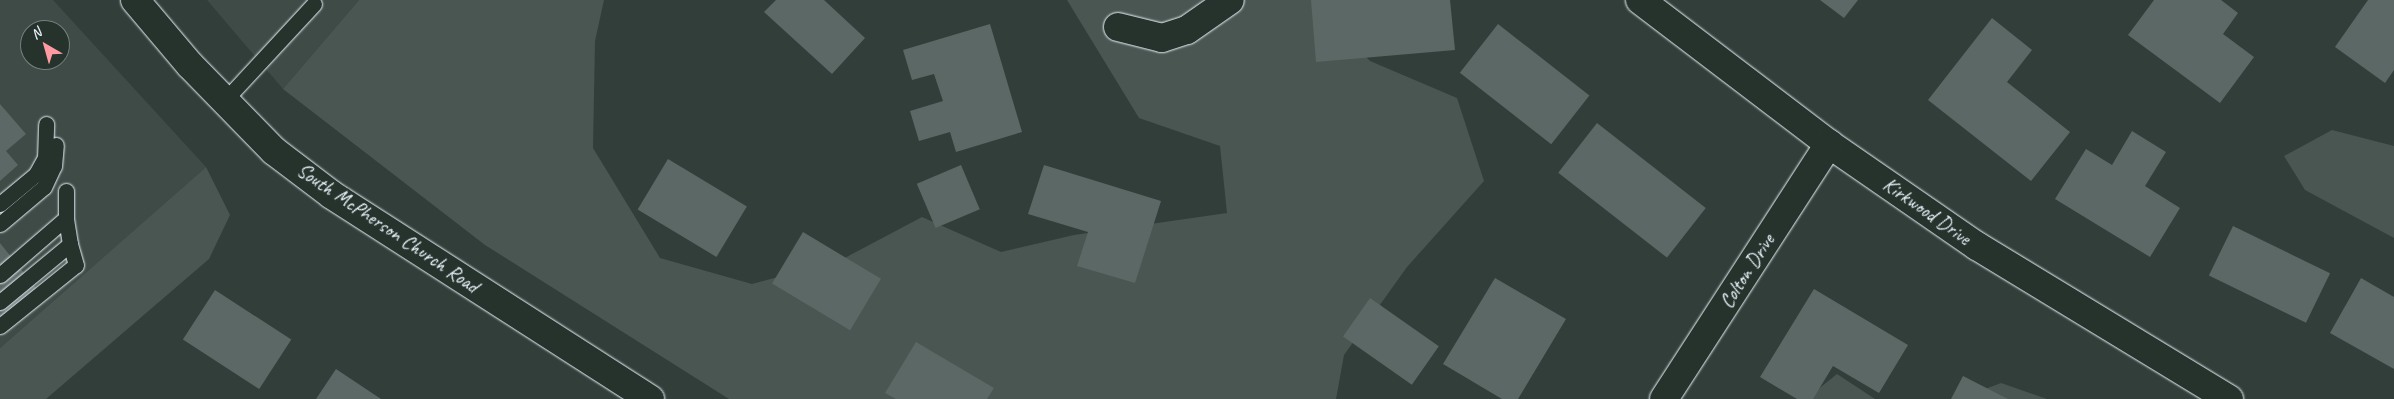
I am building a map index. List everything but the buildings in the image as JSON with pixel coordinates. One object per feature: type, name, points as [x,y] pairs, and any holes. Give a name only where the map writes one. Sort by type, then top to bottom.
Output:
[{"type":"street","name":"South McPherson Church Road","points":[[135,0],[225,100],[274,151],[332,195],[650,399]]},
{"type":"street","points":[[1118,27],[1162,38],[1187,30],[1230,0]]},
{"type":"street","name":"Kirkwood Drive","points":[[1640,0],[1829,144],[1977,246],[2229,399]]},
{"type":"street","name":"Colton Drive","points":[[1664,399],[1829,144]]},
{"type":"lane","points":[[225,100],[314,4]]},
{"type":"lane","points":[[0,204],[36,174],[45,158],[46,124]]},
{"type":"lane","points":[[0,224],[44,187],[54,166],[56,145]]},
{"type":"lane","points":[[0,326],[76,265],[66,218],[66,191]]},
{"type":"lane","points":[[0,275],[66,218]]},
{"type":"lane","points":[[0,302],[70,244]]},
{"type":"shaded area","points":[[0,0],[53,0],[206,167],[0,348]]},
{"type":"shaded area","points":[[207,0],[359,0],[283,89]]},
{"type":"shaded area","points":[[359,0],[604,0],[595,41],[593,148],[660,258],[752,284],[839,261],[922,217],[1001,252],[1074,235],[1227,213],[1220,146],[1139,118],[1067,0],[1337,0],[1328,16],[1370,61],[1457,98],[1484,181],[1407,267],[1344,355],[1336,399],[729,399],[485,245],[283,89]]},
{"type":"shaded area","points":[[2332,130],[2394,146],[2394,238],[2305,190],[2284,156]]},
{"type":"shaded area","points":[[206,167],[230,215],[209,259],[46,399],[0,399],[0,348]]},
{"type":"shaded area","points":[[1837,374],[1875,399],[1806,399]]},
{"type":"shaded area","points":[[2001,383],[2047,399],[1959,399]]}]
